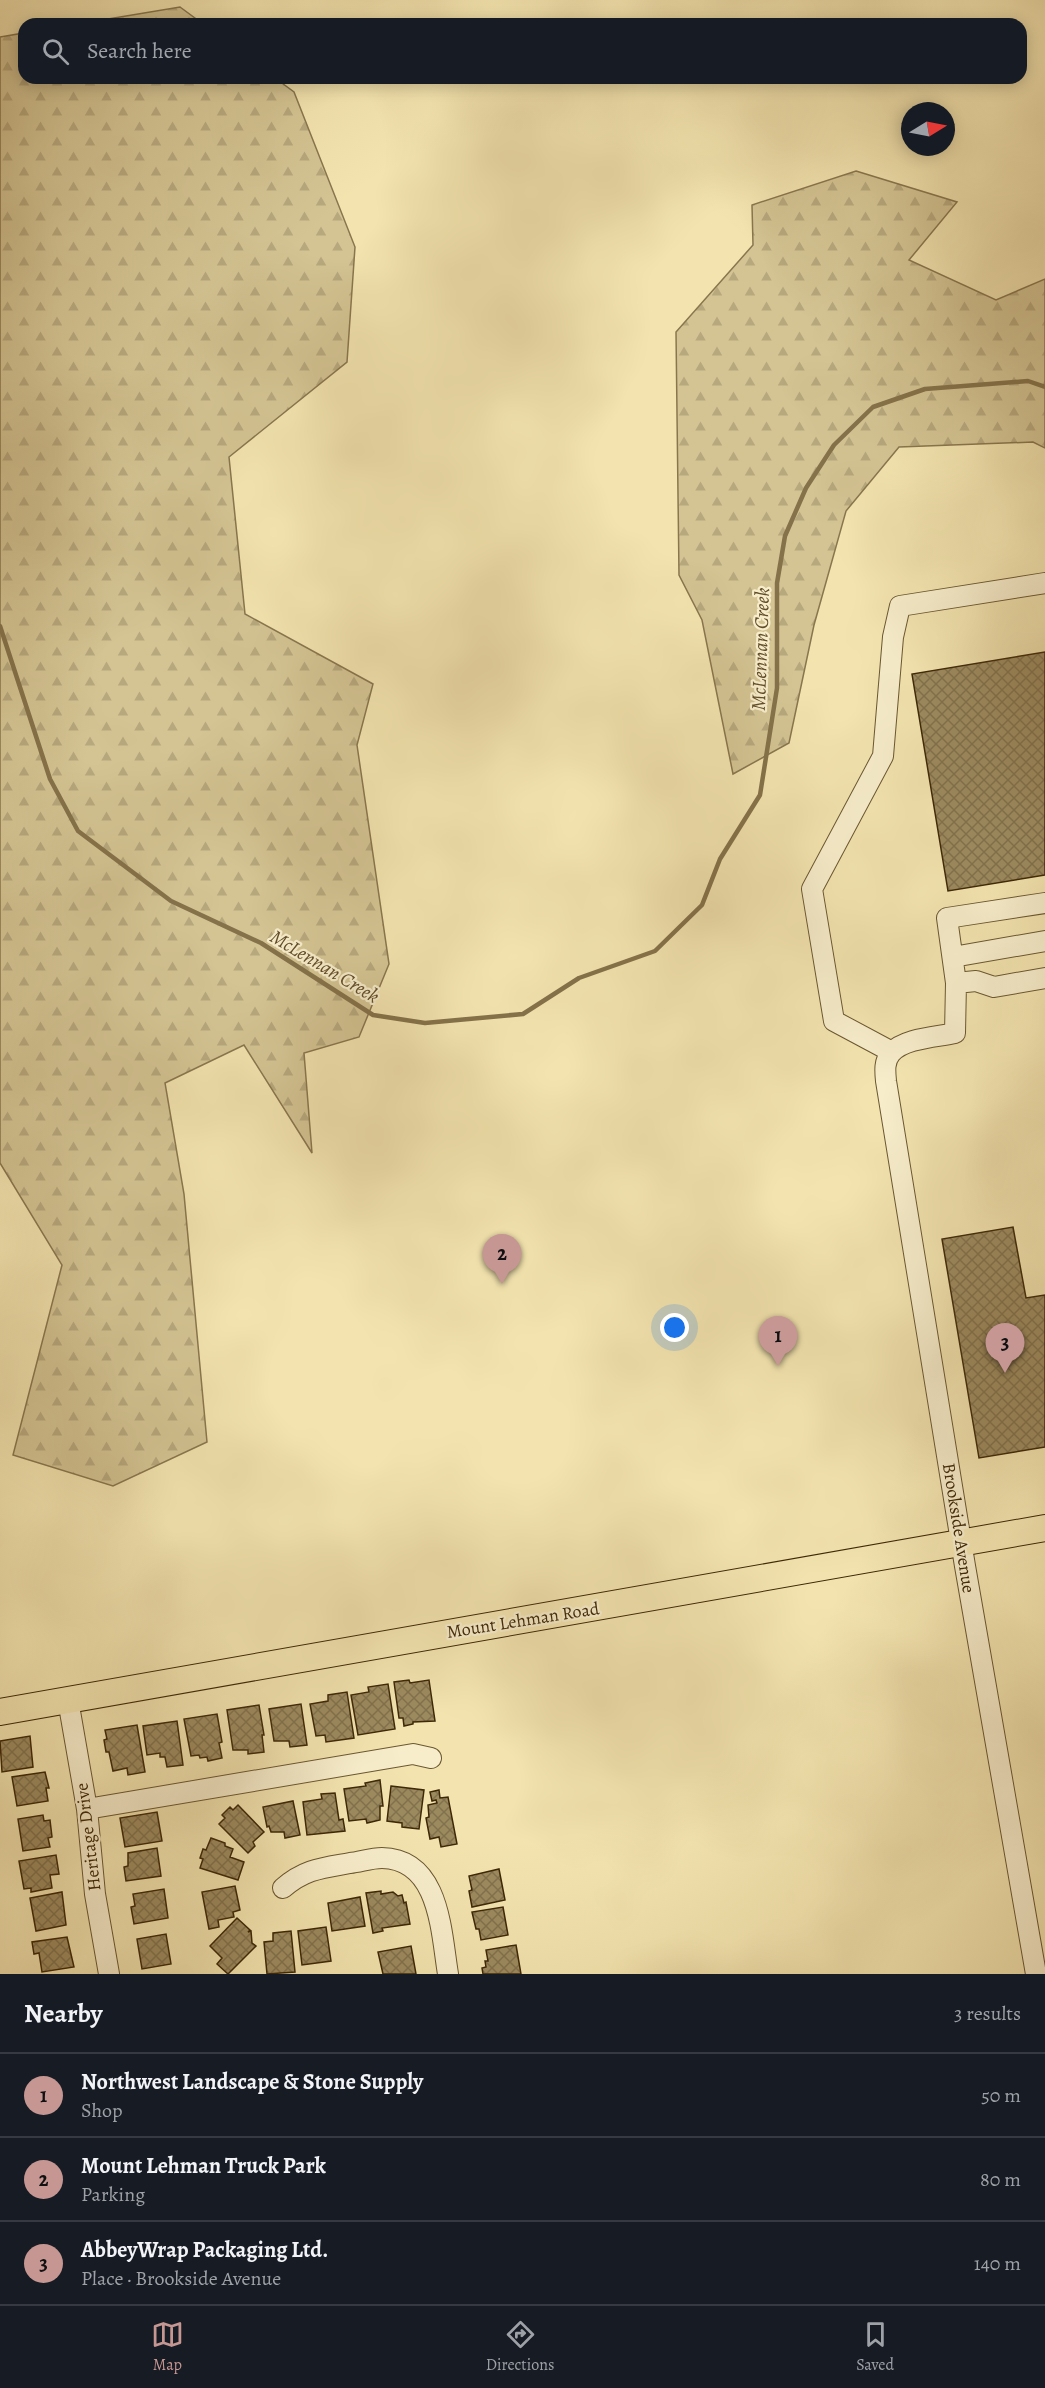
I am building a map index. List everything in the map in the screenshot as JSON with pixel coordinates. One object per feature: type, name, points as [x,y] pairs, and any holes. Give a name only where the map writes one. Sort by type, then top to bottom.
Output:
[{"type":"main road","name":"Mount Lehman Road","points":[[0,1712],[1045,1528]]},
{"type":"street","points":[[1045,583],[900,606],[893,637],[884,756],[812,889],[834,1021],[892,1052],[911,1043],[955,1033],[956,983],[946,918],[1045,903]]},
{"type":"street","points":[[953,957],[1045,941]]},
{"type":"street","points":[[956,983],[976,981],[994,987],[1045,978]]},
{"type":"street","name":"Brookside Avenue","points":[[892,1052],[885,1064],[886,1081],[961,1543],[1036,1974]]},
{"type":"street","name":"Heritage Drive","points":[[68,1700],[87,1809],[95,1894],[109,1974]]},
{"type":"street","points":[[87,1809],[413,1754],[431,1758]]},
{"type":"street","points":[[283,1888],[296,1877],[311,1869],[381,1858],[399,1861],[415,1870],[427,1884],[436,1905],[448,1974]]},
{"type":"green space","points":[[180,7],[195,18],[114,18]]},
{"type":"green space","points":[[18,34],[18,84],[283,84],[294,92],[355,247],[347,362],[229,457],[245,614],[373,684],[357,745],[389,964],[359,1037],[304,1053],[312,1153],[244,1045],[165,1083],[184,1194],[207,1442],[113,1486],[13,1455],[62,1265],[0,1163],[0,37]]},
{"type":"green space","points":[[856,171],[957,202],[909,260],[996,300],[1045,279],[1045,448],[1033,442],[899,447],[846,511],[814,625],[789,743],[733,774],[702,620],[679,575],[676,332],[753,245],[752,205]]},
{"type":"building","points":[[1045,652],[1045,875],[948,891],[912,674]]},
{"type":"building","points":[[1013,1227],[1026,1298],[1045,1295],[1045,1447],[979,1458],[942,1239]]},
{"type":"building","points":[[409,1680],[410,1683],[429,1680],[435,1721],[413,1722],[413,1724],[404,1726],[403,1718],[399,1718],[394,1682]]},
{"type":"building","points":[[388,1684],[395,1729],[358,1735],[351,1695],[369,1692],[368,1687]]},
{"type":"building","points":[[347,1692],[354,1738],[326,1742],[325,1735],[316,1736],[310,1704],[328,1701],[328,1695]]},
{"type":"building","points":[[301,1704],[307,1745],[290,1747],[289,1741],[274,1741],[269,1709]]},
{"type":"building","points":[[259,1705],[264,1752],[248,1754],[248,1750],[233,1750],[227,1710]]},
{"type":"building","points":[[217,1714],[222,1742],[219,1743],[222,1758],[208,1761],[207,1757],[191,1756],[184,1719]]},
{"type":"building","points":[[177,1721],[183,1765],[167,1767],[165,1757],[160,1757],[160,1753],[147,1755],[143,1726]]},
{"type":"building","points":[[137,1725],[145,1772],[128,1775],[127,1768],[113,1771],[109,1752],[106,1752],[105,1730]]},
{"type":"building","points":[[30,1736],[33,1767],[2,1772],[0,1741]]},
{"type":"building","points":[[45,1772],[49,1788],[46,1788],[48,1801],[17,1806],[12,1777]]},
{"type":"building","points":[[380,1780],[383,1806],[380,1806],[380,1820],[367,1823],[366,1819],[349,1821],[344,1789],[366,1786],[365,1783]]},
{"type":"building","points":[[391,1786],[424,1790],[419,1829],[402,1827],[402,1823],[387,1821]]},
{"type":"building","points":[[439,1790],[440,1798],[448,1797],[457,1844],[441,1847],[439,1837],[430,1839],[426,1818],[429,1817],[428,1805],[437,1803],[436,1800],[432,1801],[430,1792]]},
{"type":"building","points":[[335,1793],[339,1820],[343,1819],[345,1831],[307,1835],[303,1802],[322,1799],[321,1794]]},
{"type":"building","points":[[293,1801],[300,1835],[285,1838],[284,1832],[271,1832],[269,1826],[267,1827],[263,1807]]},
{"type":"building","points":[[238,1805],[264,1832],[253,1842],[255,1846],[248,1853],[219,1824],[225,1818],[222,1815],[230,1807],[233,1810]]},
{"type":"building","points":[[157,1812],[162,1841],[125,1847],[120,1818]]},
{"type":"building","points":[[43,1815],[44,1821],[50,1820],[52,1837],[48,1838],[50,1847],[23,1851],[18,1819]]},
{"type":"building","points":[[211,1838],[233,1849],[230,1857],[244,1862],[238,1880],[200,1868],[203,1849],[206,1850]]},
{"type":"building","points":[[157,1848],[161,1876],[126,1881],[124,1867],[128,1866],[128,1853]]},
{"type":"building","points":[[56,1855],[59,1874],[50,1875],[52,1888],[31,1892],[31,1888],[24,1889],[19,1861]]},
{"type":"building","points":[[499,1869],[505,1900],[472,1907],[469,1876]]},
{"type":"building","points":[[235,1886],[240,1910],[233,1912],[234,1917],[218,1920],[219,1927],[209,1929],[202,1892]]},
{"type":"building","points":[[164,1889],[168,1918],[134,1924],[131,1907],[135,1906],[133,1894]]},
{"type":"building","points":[[381,1891],[381,1894],[393,1892],[398,1896],[402,1895],[404,1903],[406,1902],[410,1924],[382,1928],[383,1931],[373,1933],[366,1893]]},
{"type":"building","points":[[62,1892],[66,1925],[36,1931],[30,1898]]},
{"type":"building","points":[[360,1897],[365,1926],[332,1931],[328,1903]]},
{"type":"building","points":[[503,1907],[508,1935],[481,1940],[472,1912]]},
{"type":"building","points":[[237,1918],[250,1930],[248,1932],[251,1931],[252,1943],[256,1946],[228,1974],[217,1964],[222,1958],[210,1946]]},
{"type":"building","points":[[326,1927],[331,1961],[302,1965],[298,1931]]},
{"type":"building","points":[[291,1931],[295,1972],[267,1974],[264,1942],[273,1941],[273,1933]]},
{"type":"building","points":[[166,1934],[171,1964],[142,1969],[137,1939]]},
{"type":"building","points":[[67,1937],[74,1967],[42,1972],[39,1953],[34,1954],[32,1942]]},
{"type":"building","points":[[516,1945],[521,1974],[483,1974],[482,1968],[486,1967],[485,1961],[488,1961],[486,1950]]},
{"type":"building","points":[[411,1946],[416,1974],[383,1974],[378,1952]]},
{"type":"waterway","name":"McLennan Creek","points":[[0,626],[50,779],[78,831],[171,901],[261,943],[373,1015],[425,1023],[523,1014],[579,978],[655,951],[702,905],[720,859],[760,795],[777,688],[777,583],[785,536],[806,488],[834,445],[873,407],[925,389],[1028,381],[1045,387]]},
{"type":"place","name":"Mount Lehman Truck Park","points":[[502,1284]]},
{"type":"place","name":"Northwest Landscape & Stone Supply","points":[[778,1366]]},
{"type":"place","name":"AbbeyWrap Packaging Ltd.","points":[[1005,1373]]}]
